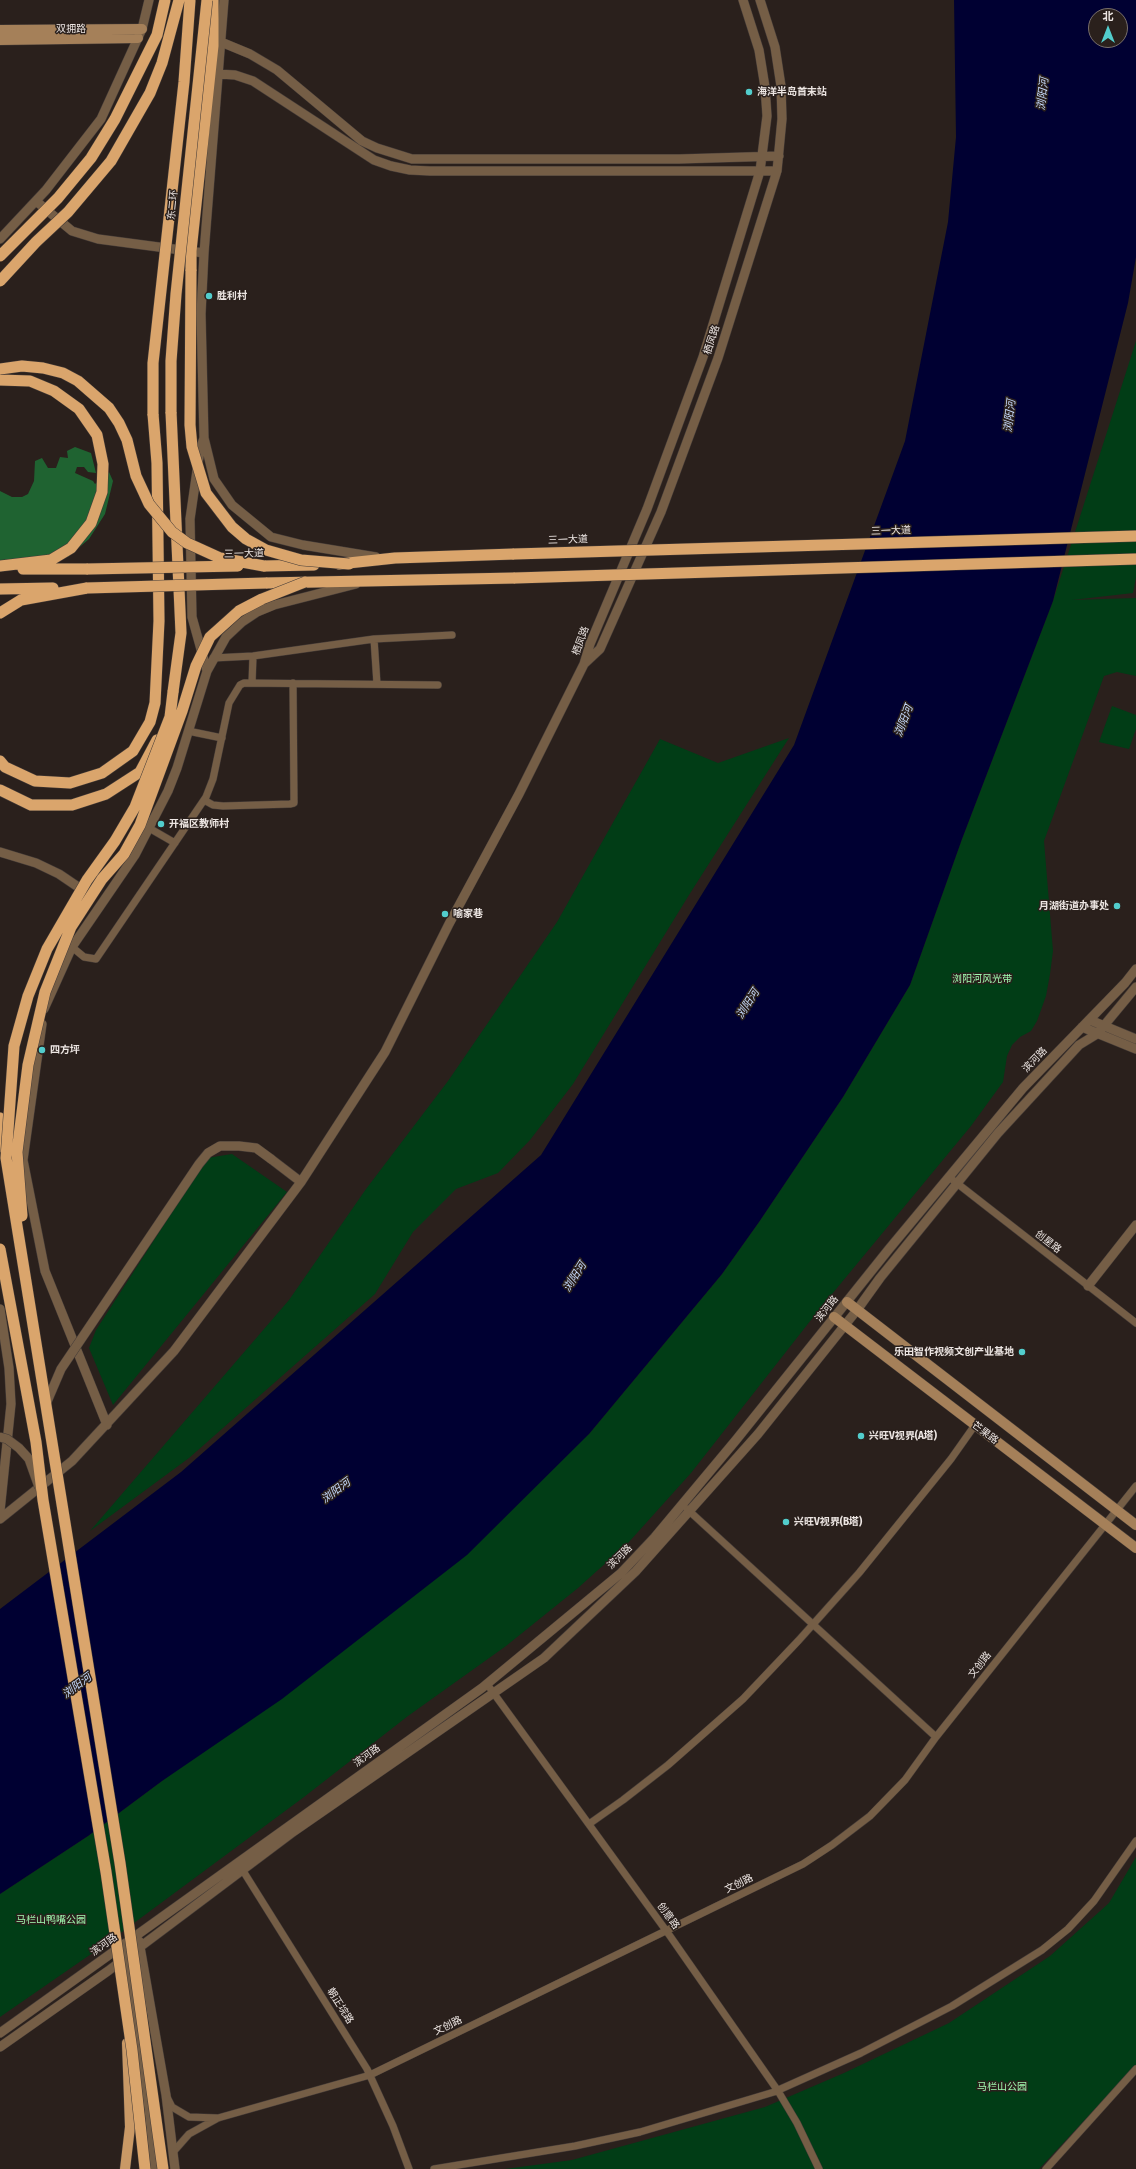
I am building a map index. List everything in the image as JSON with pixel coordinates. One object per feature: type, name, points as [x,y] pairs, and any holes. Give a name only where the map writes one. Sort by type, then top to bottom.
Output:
[{"type":"highway","points":[[0,256],[58,198],[91,158],[115,119],[156,35],[165,0]]},
{"type":"highway","points":[[0,281],[36,242],[68,212],[112,161],[150,93],[164,56],[179,0]]},
{"type":"highway","points":[[0,761],[5,767],[35,781],[70,783],[102,773],[133,751],[150,722],[154,704],[159,613],[157,463],[153,414],[154,364],[184,82],[190,0]]},
{"type":"highway","name":"东二环","points":[[170,717],[181,632],[171,412],[171,361],[176,294],[207,0]]},
{"type":"highway","points":[[213,0],[213,46],[191,251],[190,425],[192,446],[206,493],[232,528],[246,539],[266,550],[301,560],[349,564]]},
{"type":"highway","points":[[0,369],[22,366],[43,368],[64,373],[78,380],[109,408],[119,423],[127,440],[136,476],[143,491],[150,504],[172,532],[187,543],[220,558],[264,566]]},
{"type":"highway","points":[[0,380],[30,381],[54,391],[79,409],[97,435],[103,464],[102,492],[91,523],[71,548],[51,560],[0,566]]},
{"type":"highway","name":"三一大道","points":[[0,569],[88,569],[349,564],[394,558],[1136,536]]},
{"type":"highway","points":[[0,589],[523,578],[1136,559]]},
{"type":"highway","points":[[35,1338],[17,1152],[28,1066],[44,992],[71,927],[102,879],[124,854],[140,825],[182,711],[196,666],[210,637],[240,611],[262,599],[305,582]]},
{"type":"highway","points":[[1,611],[21,600],[87,588]]},
{"type":"highway","points":[[6,1158],[14,1046],[28,996],[47,949],[87,880],[115,841],[135,807],[170,717]]},
{"type":"highway","points":[[0,790],[31,805],[72,805],[106,794],[140,772],[170,717]]},
{"type":"highway","points":[[0,1118],[120,1864],[163,2169]]},
{"type":"highway","points":[[0,1249],[36,1442],[43,1500],[106,1872],[128,2025],[145,2169]]},
{"type":"main road","name":"双拥路","points":[[0,30],[142,29]]},
{"type":"main road","name":"双拥路","points":[[0,40],[138,38]]},
{"type":"main road","name":"芒果路","points":[[847,1302],[1136,1524]]},
{"type":"main road","name":"芒果路","points":[[834,1317],[1136,1548]]},
{"type":"main road","points":[[125,2169],[130,2127],[127,2040],[128,2025]]},
{"type":"street","points":[[0,239],[36,201],[101,119],[142,29],[149,0]]},
{"type":"street","points":[[224,0],[204,253],[201,314],[204,438],[214,480],[232,505],[271,537],[370,557],[394,558]]},
{"type":"street","name":"栖凤路","points":[[584,664],[590,644],[647,509],[704,357],[760,171],[767,116],[765,87],[759,50],[743,0]]},
{"type":"street","name":"栖凤路","points":[[584,664],[600,649],[661,512],[718,358],[777,171],[782,119],[781,86],[775,47],[760,0]]},
{"type":"street","points":[[221,42],[250,54],[277,70],[362,141],[377,148],[412,159],[679,159],[779,156]]},
{"type":"street","points":[[218,74],[235,75],[253,81],[374,160],[391,166],[410,170],[430,172],[777,171]]},
{"type":"street","points":[[36,201],[72,232],[98,239],[204,253]]},
{"type":"street","points":[[204,438],[200,450],[190,518],[192,617],[207,671]]},
{"type":"street","points":[[107,1425],[45,1271],[23,1160],[44,1010],[72,947],[135,855],[149,828],[177,768],[207,671],[226,637],[242,622],[257,612],[274,605],[373,580]]},
{"type":"street","points":[[213,658],[253,656],[374,639],[452,635]]},
{"type":"street","points":[[374,639],[377,684]]},
{"type":"street","points":[[252,683],[253,656]]},
{"type":"street","points":[[0,1519],[72,1461],[174,1351],[301,1182],[385,1052],[449,924],[519,794],[584,664]]},
{"type":"street","points":[[72,947],[84,957],[96,959],[204,800],[214,779],[231,698],[240,685],[252,683],[293,683],[438,685]]},
{"type":"street","points":[[204,800],[213,805],[223,806],[290,804],[294,802],[293,683]]},
{"type":"street","points":[[188,731],[222,738]]},
{"type":"street","points":[[149,828],[175,843]]},
{"type":"street","points":[[0,852],[36,863],[59,874],[102,903]]},
{"type":"street","name":"滨河路","points":[[0,2048],[140,1947],[240,1866],[487,1684],[621,1574],[682,1504],[1023,1088],[1090,1020],[1136,969]]},
{"type":"street","name":"滨河路","points":[[0,2033],[123,1944],[240,1866],[544,1658],[636,1571],[758,1434],[956,1183],[1035,1092],[1079,1045],[1097,1034],[1136,987]]},
{"type":"street","points":[[1090,1020],[1136,1039]]},
{"type":"street","points":[[1082,1027],[1136,1049]]},
{"type":"street","points":[[46,1404],[61,1369],[199,1164],[208,1153],[220,1146],[256,1148],[301,1182]]},
{"type":"street","name":"创星路","points":[[949,1177],[1136,1322]]},
{"type":"street","points":[[1088,1286],[1136,1225]]},
{"type":"street","points":[[0,1309],[9,1368],[11,1404],[0,1512]]},
{"type":"street","points":[[589,1824],[668,1765],[743,1699],[813,1625],[902,1521],[975,1425]]},
{"type":"street","points":[[0,1437],[7,1439],[20,1448],[29,1459],[43,1500]]},
{"type":"street","name":"文创路","points":[[174,2151],[189,2134],[218,2118],[370,2075],[803,1864],[832,1845],[870,1816],[905,1780],[936,1737],[1104,1524],[1136,1486]]},
{"type":"street","points":[[682,1504],[936,1737]]},
{"type":"street","name":"创意路","points":[[487,1684],[666,1931],[778,2090],[797,2123],[818,2169]]},
{"type":"street","points":[[434,2169],[575,2146],[640,2132],[778,2090],[868,2049],[929,2018],[992,1983],[1042,1950],[1068,1929],[1094,1901],[1136,1841]]},
{"type":"street","name":"朝正垸路","points":[[240,1866],[370,2075],[393,2126],[409,2169]]},
{"type":"street","points":[[138,1934],[166,2095],[175,2169]]},
{"type":"street","points":[[123,1944],[149,2109],[154,2169]]},
{"type":"street","points":[[1046,2169],[1136,2068]]},
{"type":"street","name":"文创路","points":[[166,2095],[172,2107],[179,2113],[189,2117],[218,2118]]},
{"type":"green space","name":"浏阳河风光带","points":[[1136,341],[1136,577],[1133,593],[1072,600],[1136,598],[1136,676],[1117,672],[1104,676],[1044,841],[1053,951],[1050,974],[1046,996],[1037,1021],[1031,1031],[1020,1037],[1012,1045],[1007,1056],[1003,1082],[971,1126],[818,1311],[691,1473],[628,1543],[578,1588],[506,1646],[408,1716],[304,1797],[107,1943],[0,2017],[0,1894],[88,1836],[162,1781],[589,1434],[722,1274],[759,1222],[843,1097],[910,985],[962,839],[1053,601]]},
{"type":"green space","points":[[75,447],[91,453],[96,473],[88,472],[84,467],[77,467],[75,473],[93,481],[95,484],[109,472],[113,481],[105,514],[89,539],[68,557],[0,560],[0,491],[12,497],[22,497],[28,494],[34,481],[35,461],[42,458],[48,468],[56,468],[60,457],[68,458],[67,451]]},
{"type":"green space","points":[[1112,706],[1136,715],[1136,729],[1129,749],[1099,742]]},
{"type":"green space","points":[[789,738],[689,895],[573,1084],[530,1140],[498,1173],[456,1189],[413,1232],[375,1294],[189,1458],[90,1531],[289,1300],[366,1189],[448,1081],[557,922],[660,739],[718,763]]},
{"type":"green space","points":[[232,1154],[287,1192],[113,1405],[89,1348],[96,1330],[207,1158]]},
{"type":"green space","name":"马栏山公园","points":[[1136,1857],[1136,2065],[1039,2169],[505,2169],[572,2160],[765,2107],[844,2073],[949,2023],[1050,1956],[1109,1903]]},
{"type":"water","name":"浏阳河","points":[[954,0],[1136,0],[1136,257],[1128,303],[1053,601],[962,839],[910,985],[843,1097],[722,1274],[589,1434],[467,1555],[282,1699],[162,1781],[88,1836],[0,1894],[0,1609],[181,1472],[541,1155],[794,745],[905,441],[948,222],[956,137]]},
{"type":"place","name":"海洋半岛首末站","points":[[749,92]]},
{"type":"place","name":"胜利村","points":[[209,296]]},
{"type":"place","name":"开福区教师村","points":[[161,824]]},
{"type":"place","name":"月湖街道办事处","points":[[1117,906]]},
{"type":"place","name":"喻家巷","points":[[445,914]]},
{"type":"place","name":"四方坪","points":[[42,1050]]},
{"type":"place","name":"乐田智作视频文创产业基地","points":[[1022,1352]]},
{"type":"place","name":"兴旺V视界(A塔)","points":[[861,1436]]},
{"type":"place","name":"兴旺V视界(B塔)","points":[[786,1522]]},
{"type":"park label","name":"马栏山鸭嘴公园","points":[[51,1920]]}]
